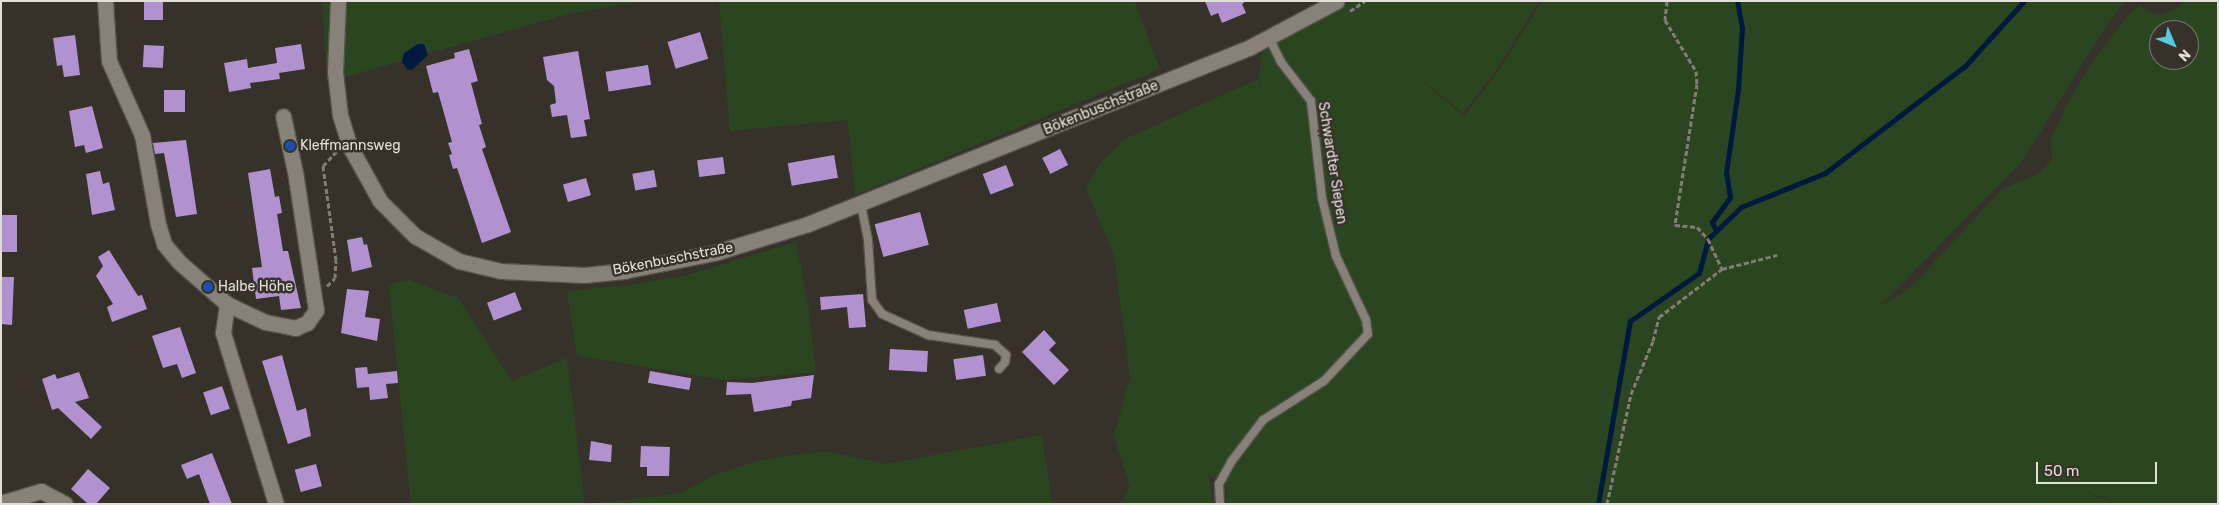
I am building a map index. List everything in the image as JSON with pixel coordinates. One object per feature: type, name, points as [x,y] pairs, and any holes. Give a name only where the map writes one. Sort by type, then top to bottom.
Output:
[{"type":"main road","points":[[105,1],[108,61],[142,135],[158,224],[164,244],[179,262],[226,304],[264,322],[295,328],[307,323],[316,310],[296,177],[283,116]]},
{"type":"main road","name":"Bökenbuschstraße","points":[[338,1],[335,72],[340,115],[349,145],[380,201],[402,225],[429,245],[459,261],[502,271],[584,275],[642,268],[763,240],[860,204],[1269,37],[1336,1]]},
{"type":"main road","points":[[226,304],[223,333],[276,504]]},
{"type":"main road","points":[[1,503],[41,491],[65,504]]},
{"type":"lane","name":"Schwardter Siepen","points":[[1220,504],[1219,484],[1231,462],[1263,420],[1324,382],[1368,334],[1366,320],[1336,256],[1322,198],[1311,101],[1281,62],[1269,37]]},
{"type":"lane","points":[[860,204],[868,240],[868,282],[872,300],[882,314],[928,336],[995,345],[1006,355],[999,369]]},
{"type":"path","points":[[1667,1],[1665,20],[1696,70],[1697,84],[1675,225],[1697,226],[1708,239],[1722,269]]},
{"type":"path","points":[[315,301],[334,278],[336,260],[323,166],[331,154],[349,145]]},
{"type":"path","points":[[1607,504],[1631,394],[1653,341],[1659,317],[1722,269],[1777,256]]},
{"type":"green space","points":[[322,1],[645,1],[569,14],[327,82]]},
{"type":"green space","points":[[719,1],[1134,1],[1160,69],[855,195],[848,120],[730,131]]},
{"type":"green space","points":[[1352,1],[1539,1],[1497,69],[1463,113],[1372,39],[1464,116],[1500,69],[1542,1],[1789,1],[1791,8],[1790,1],[2126,1],[2108,23],[2022,161],[1884,302],[1876,302],[1884,303],[1901,295],[1920,278],[2002,189],[2040,173],[2052,160],[2051,138],[2066,106],[2096,57],[2131,12],[2139,5],[2152,13],[2163,15],[2179,7],[2182,1],[2218,1],[2218,504],[2116,504],[2082,490],[2114,504],[1226,504],[1225,483],[1209,476],[1213,504],[1121,504],[1130,487],[1114,435],[1129,380],[1131,384],[1114,256],[1086,188],[1102,161],[1125,139],[1258,79],[1264,105],[1259,79],[1262,51]]},
{"type":"green space","points":[[796,242],[808,303],[816,372],[725,380],[577,356],[567,291],[627,285],[687,275]]},
{"type":"green space","points":[[410,280],[458,298],[512,381],[567,358],[585,504],[411,504],[389,287],[395,282]]},
{"type":"green space","points":[[1042,435],[1052,504],[588,504],[682,493],[716,474],[766,459],[826,451],[885,464]]},
{"type":"water","points":[[418,44],[424,44],[428,55],[412,70],[407,69],[402,62],[404,53]]},
{"type":"building","points":[[144,1],[163,1],[163,20],[144,20]]},
{"type":"building","points":[[1205,1],[1246,1],[1242,4],[1246,13],[1222,23],[1218,13],[1211,16]]},
{"type":"building","points":[[700,32],[708,59],[676,69],[667,42]]},
{"type":"building","points":[[75,35],[80,75],[64,77],[62,65],[57,66],[53,38]]},
{"type":"building","points":[[301,44],[305,69],[279,73],[280,79],[250,83],[251,88],[229,92],[224,63],[247,59],[248,68],[277,63],[275,48]]},
{"type":"building","points":[[144,45],[164,46],[163,68],[143,67]]},
{"type":"building","points":[[469,49],[478,81],[471,83],[482,124],[479,125],[486,147],[482,149],[511,232],[482,243],[457,168],[453,169],[449,155],[452,154],[448,143],[452,142],[438,92],[433,93],[426,66],[455,58],[454,53]]},
{"type":"building","points":[[578,51],[590,119],[584,120],[587,136],[571,138],[567,115],[552,117],[550,105],[556,103],[554,86],[547,80],[543,57]]},
{"type":"building","points":[[648,65],[651,85],[609,91],[606,72]]},
{"type":"building","points":[[164,90],[185,90],[185,112],[164,112]]},
{"type":"building","points":[[92,106],[103,148],[86,153],[84,145],[75,147],[69,111]]},
{"type":"building","points":[[186,140],[197,214],[176,217],[164,153],[155,154],[153,143]]},
{"type":"building","points":[[1060,149],[1068,165],[1050,174],[1042,158]]},
{"type":"building","points":[[834,155],[838,178],[792,186],[788,163]]},
{"type":"building","points":[[723,157],[725,174],[699,177],[697,160]]},
{"type":"building","points":[[1006,165],[1014,186],[991,194],[983,174]]},
{"type":"building","points":[[270,169],[275,197],[279,196],[282,213],[277,214],[283,251],[288,251],[301,308],[281,310],[279,296],[256,299],[252,268],[262,267],[248,173]]},
{"type":"building","points":[[654,170],[657,187],[635,191],[632,174]]},
{"type":"building","points":[[100,171],[103,184],[109,182],[115,210],[92,215],[86,174]]},
{"type":"building","points":[[586,178],[591,195],[568,202],[563,185]]},
{"type":"building","points":[[920,212],[929,245],[883,257],[875,224]]},
{"type":"building","points":[[1,215],[17,215],[17,252],[1,252]]},
{"type":"building","points":[[362,237],[364,245],[367,244],[372,267],[352,272],[347,240]]},
{"type":"building","points":[[109,250],[138,296],[142,295],[147,309],[112,322],[107,307],[113,304],[96,276],[103,266],[98,257]]},
{"type":"building","points":[[1,277],[14,277],[12,325],[1,324]]},
{"type":"building","points":[[347,289],[369,291],[365,317],[380,319],[377,341],[341,333]]},
{"type":"building","points":[[515,292],[522,310],[494,320],[487,303]]},
{"type":"building","points":[[863,294],[866,327],[849,328],[847,307],[821,310],[820,297]]},
{"type":"building","points":[[997,303],[1001,322],[968,329],[964,310]]},
{"type":"building","points":[[180,327],[196,373],[182,378],[177,364],[163,368],[152,336]]},
{"type":"building","points":[[1044,330],[1056,343],[1049,350],[1069,370],[1054,385],[1022,352]]},
{"type":"building","points":[[890,349],[928,351],[927,372],[889,370]]},
{"type":"building","points":[[282,355],[297,411],[306,408],[311,436],[288,444],[262,361]]},
{"type":"building","points":[[983,355],[986,376],[956,380],[953,359]]},
{"type":"building","points":[[367,367],[368,374],[397,371],[398,383],[386,384],[388,398],[370,400],[369,387],[357,388],[355,368]]},
{"type":"building","points":[[650,371],[691,378],[689,390],[648,383]]},
{"type":"building","points":[[79,372],[89,398],[75,402],[102,427],[91,439],[58,408],[52,410],[42,379],[55,374],[57,379]]},
{"type":"building","points":[[814,375],[811,398],[792,401],[791,406],[754,412],[751,394],[726,395],[727,382],[752,383]]},
{"type":"building","points":[[222,386],[230,409],[211,415],[203,393]]},
{"type":"building","points":[[591,441],[612,445],[611,462],[589,460]]},
{"type":"building","points":[[641,446],[670,447],[669,476],[647,476],[647,467],[640,467]]},
{"type":"building","points":[[212,453],[232,504],[210,504],[199,474],[187,479],[181,465]]},
{"type":"building","points":[[316,464],[322,486],[301,492],[295,470]]},
{"type":"building","points":[[88,469],[110,488],[96,504],[88,504],[71,489]]},
{"type":"waterway","points":[[1716,231],[1712,222],[1730,197],[1726,173],[1738,90],[1742,28],[1737,1]]},
{"type":"waterway","points":[[1598,504],[1630,321],[1699,273],[1708,239],[1741,207],[1825,173],[1965,66],[2024,1]]},
{"type":"place","name":"Kleffmannsweg","points":[[290,146]]},
{"type":"place","name":"Halbe Höhe","points":[[208,287]]}]
